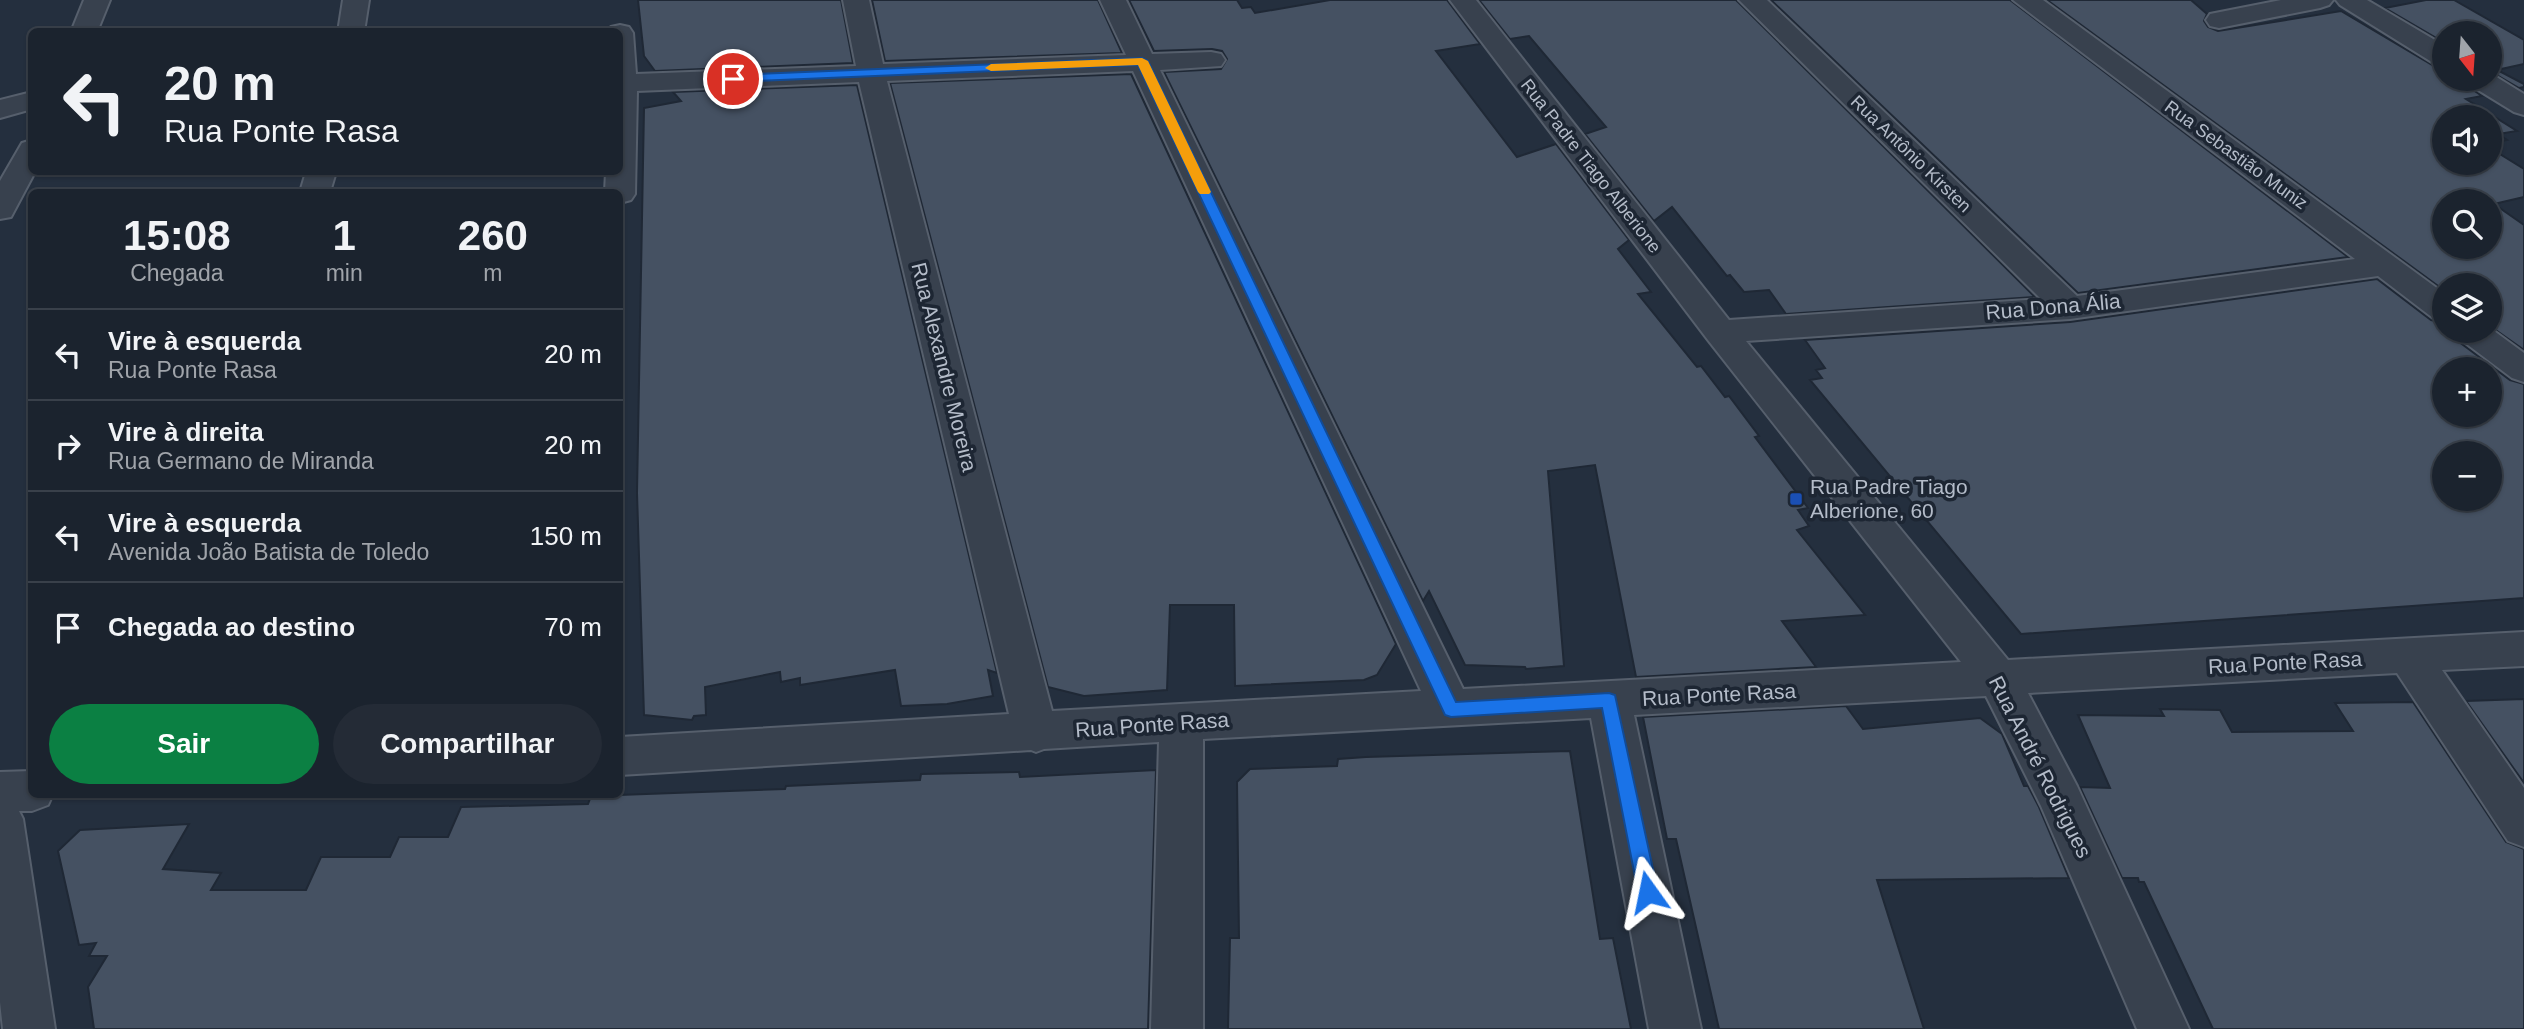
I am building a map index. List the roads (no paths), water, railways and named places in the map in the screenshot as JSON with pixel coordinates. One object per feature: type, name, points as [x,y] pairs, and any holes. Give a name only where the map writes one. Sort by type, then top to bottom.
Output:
[{"type":"street","points":[[86,28],[97,0]]},
{"type":"street","points":[[352,28],[356,0]]},
{"type":"street","name":"Rua Alexandre Moreira","points":[[856,0],[871,73],[1036,733]]},
{"type":"street","points":[[1113,0],[1451,709]]},
{"type":"street","name":"Rua Padre Tiago Alberione","points":[[1463,0],[1720,332]]},
{"type":"street","name":"Rua Antônio Kirsten","points":[[1752,0],[2070,308]]},
{"type":"street","name":"Rua Sebastião Muniz","points":[[2026,0],[2432,300]]},
{"type":"street","points":[[2219,20],[2320,0]]},
{"type":"street","points":[[2349,0],[2432,50]]},
{"type":"street","points":[[623,83],[1211,60]]},
{"type":"street","points":[[2500,91],[2524,106]]},
{"type":"street","points":[[0,108],[28,101]]},
{"type":"street","points":[[0,210],[28,157]]},
{"type":"street","name":"Rua Dona Ália","points":[[1720,332],[2070,308],[2385,265]]},
{"type":"street","name":"Rua André Rodrigues","points":[[1720,332],[1999,679],[2061,800],[2163,1029]]},
{"type":"street","points":[[2488,343],[2524,370]]},
{"type":"street","name":"Rua Ponte Rasa","points":[[623,756],[1036,733],[1181,722],[1609,701],[2524,649]]},
{"type":"street","points":[[2409,656],[2524,826]]},
{"type":"street","points":[[1609,701],[1675,1029]]},
{"type":"street","points":[[1177,1029],[1181,722]]},
{"type":"street","points":[[0,792],[28,791]]},
{"type":"street","points":[[0,819],[29,1029]]},
{"type":"place","name":"Rua Padre Tiago Alberione, 60","points":[[1796,499]]}]
